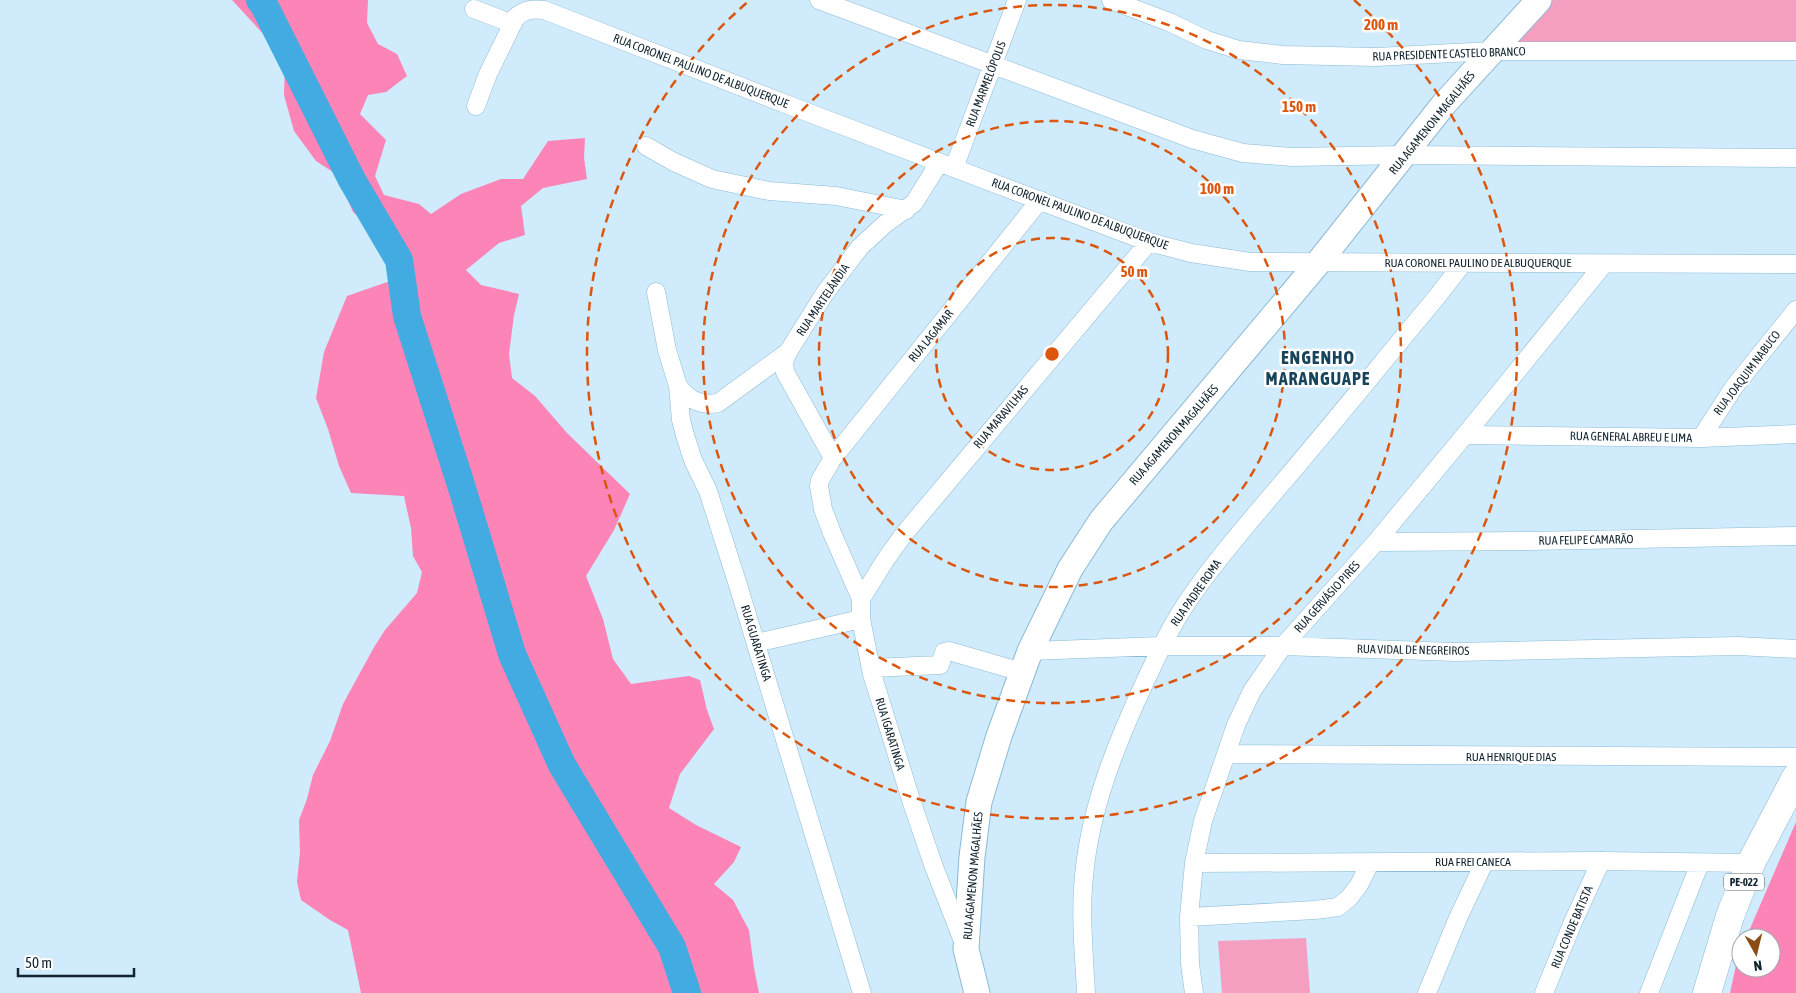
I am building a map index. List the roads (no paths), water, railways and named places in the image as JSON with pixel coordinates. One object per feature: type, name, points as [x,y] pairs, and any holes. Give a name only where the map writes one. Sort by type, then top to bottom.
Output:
[{"type":"main road","name":"PE-022","points":[[1707,993],[1730,916],[1751,863],[1796,777]]},
{"type":"street","points":[[819,0],[1192,139],[1243,153],[1292,157],[1405,155],[1796,158]]},
{"type":"street","name":"RUA MARMELÓPOLIS","points":[[947,165],[994,65],[1017,0]]},
{"type":"street","name":"RUA PRESIDENTE CASTELO BRANCO","points":[[1111,0],[1169,22],[1207,40],[1239,50],[1283,55],[1376,57],[1492,51],[1796,51]]},
{"type":"street","name":"RUA AGAMENON MAGALHÃES","points":[[966,949],[972,857],[979,802],[999,736],[1026,662],[1070,569],[1101,521],[1318,263],[1444,104],[1539,0]]},
{"type":"street","points":[[476,106],[488,74],[516,17],[522,11],[546,5]]},
{"type":"street","name":"RUA CORONEL PAULINO DE ALBUQUERQUE","points":[[546,5],[947,165],[1149,242],[1191,253],[1250,262],[1796,264]]},
{"type":"street","points":[[474,9],[512,24]]},
{"type":"street","points":[[646,146],[674,162],[712,179],[769,191],[836,196],[906,210]]},
{"type":"street","name":"RUA MARTELÂNDIA","points":[[833,458],[784,372],[784,362],[788,352],[825,293],[860,247],[884,224],[914,203],[947,165]]},
{"type":"street","name":"RUA LAGAMAR","points":[[824,473],[833,458],[1040,200]]},
{"type":"street","name":"RUA MARAVILHAS","points":[[861,599],[904,534],[1149,242]]},
{"type":"street","name":"RUA PADRE ROMA","points":[[1086,993],[1082,929],[1084,876],[1094,814],[1112,760],[1134,704],[1161,646],[1191,596],[1239,534],[1463,263]]},
{"type":"street","name":"RUA GERVÁSIO PIRES","points":[[1194,993],[1190,964],[1189,917],[1194,863],[1203,821],[1236,725],[1252,691],[1283,646],[1376,542],[1465,436],[1604,264]]},
{"type":"street","name":"RUA GUARATINGA","points":[[656,292],[667,350],[678,386],[681,420],[685,435],[693,460],[708,491],[862,993]]},
{"type":"street","name":"RUA JOAQUIM NABUCO","points":[[1701,438],[1734,387],[1796,310]]},
{"type":"street","points":[[678,386],[687,397],[698,403],[718,403],[788,352]]},
{"type":"street","name":"RUA GENERAL ABREU E LIMA","points":[[1465,436],[1701,438],[1796,434]]},
{"type":"street","name":"RUA IGARATINGA","points":[[824,473],[819,486],[823,509],[861,599],[861,619],[871,668],[912,802],[934,867],[966,949],[977,993]]},
{"type":"street","name":"RUA FELIPE CAMARÃO","points":[[1376,542],[1567,541],[1796,536]]},
{"type":"street","points":[[756,643],[861,619]]},
{"type":"street","name":"RUA VIDAL DE NEGREIROS","points":[[871,668],[940,665],[944,652],[949,651],[1026,662],[1161,646],[1283,646],[1455,652],[1738,646],[1796,649]]},
{"type":"street","name":"RUA HENRIQUE DIAS","points":[[1226,754],[1796,758]]},
{"type":"street","name":"RUA FREI CANECA","points":[[1194,863],[1601,861],[1751,863]]},
{"type":"street","name":"RUA CONDE BATISTA","points":[[1544,993],[1573,922],[1601,861]]},
{"type":"street","points":[[1189,917],[1338,907],[1359,886],[1370,863]]},
{"type":"street","points":[[1427,993],[1458,918],[1484,863]]},
{"type":"street","points":[[1649,993],[1700,863]]},
{"type":"waterway","points":[[260,0],[352,180],[399,260],[407,316],[512,654],[562,765],[672,947],[687,993]]},
{"type":"district","name":"ENGENHO MARANGUAPE","points":[[1318,367]]}]
